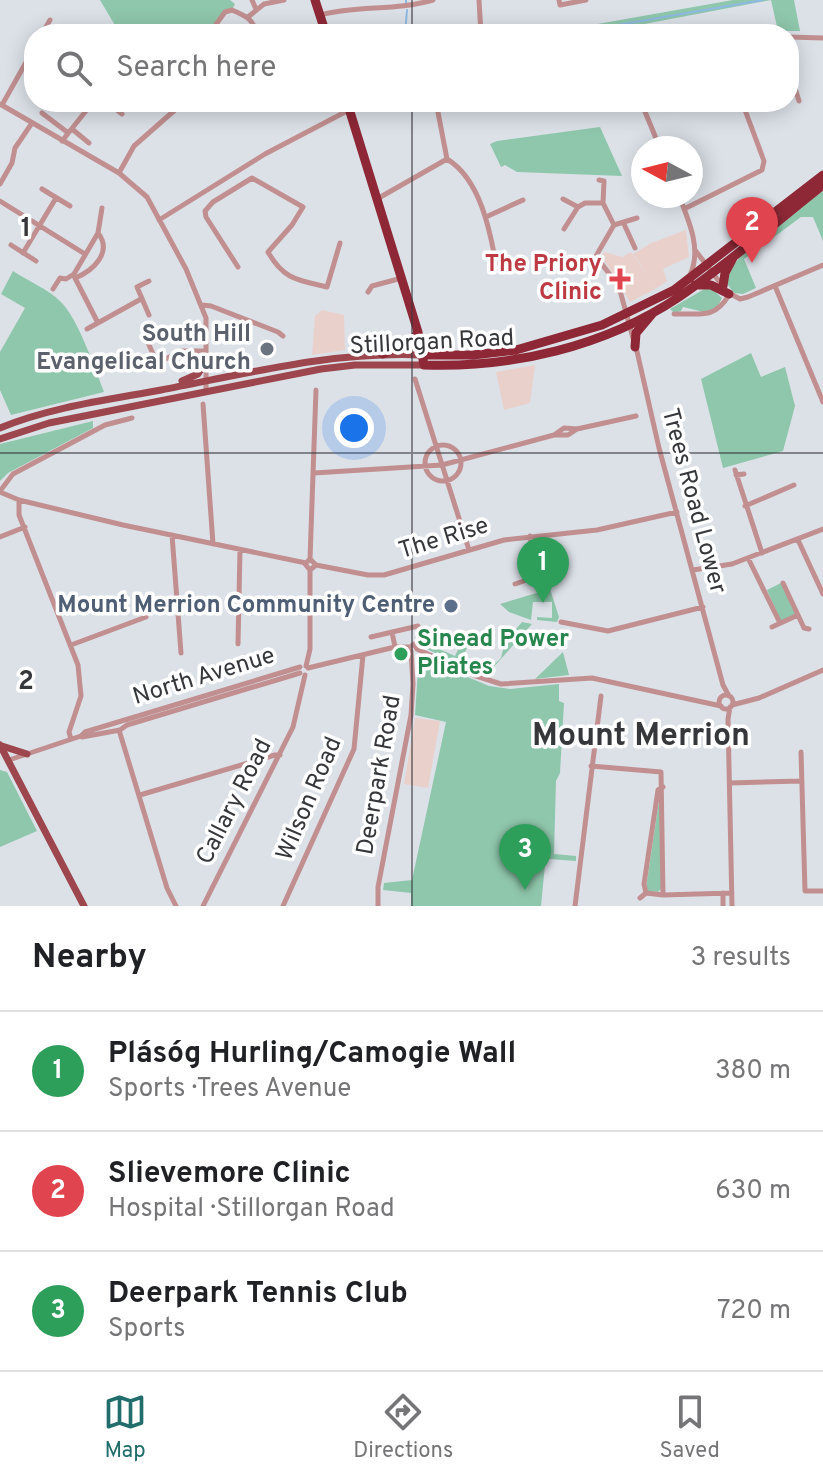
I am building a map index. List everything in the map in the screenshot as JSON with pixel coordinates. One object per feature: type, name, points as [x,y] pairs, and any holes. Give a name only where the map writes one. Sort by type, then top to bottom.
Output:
[{"type":"highway","points":[[315,0],[323,24]]},
{"type":"highway","points":[[350,112],[402,278],[424,360]]},
{"type":"highway","name":"Stillorgan Road","points":[[424,360],[533,347],[653,311],[692,283],[823,175]]},
{"type":"highway","name":"Stillorgan Road","points":[[708,269],[735,255],[823,185]]},
{"type":"highway","points":[[692,283],[727,291],[725,273],[735,255]]},
{"type":"highway","name":"Stillorgan Road","points":[[424,360],[490,364],[519,360],[570,346],[614,330],[628,318],[692,283]]},
{"type":"highway","points":[[635,347],[636,333],[653,311]]},
{"type":"highway","points":[[614,330],[630,337],[635,347]]},
{"type":"highway","points":[[383,354],[395,348],[409,348],[418,332]]},
{"type":"main road","points":[[383,354],[400,356],[406,360],[404,365]]},
{"type":"main road","name":"Stillorgan Road","points":[[0,428],[71,407],[316,359],[383,354],[424,360]]},
{"type":"main road","points":[[206,356],[210,372],[217,379]]},
{"type":"main road","points":[[163,389],[168,384],[195,376],[206,356]]},
{"type":"main road","name":"Stillorgan Road","points":[[0,439],[49,423],[325,368],[404,365],[424,360]]},
{"type":"main road","points":[[180,386],[185,389],[182,396]]},
{"type":"main road","points":[[0,745],[27,754]]},
{"type":"main road","points":[[0,745],[84,906]]},
{"type":"street","points":[[252,0],[256,9]]},
{"type":"street","points":[[248,17],[264,4],[284,0]]},
{"type":"street","points":[[320,15],[433,0]]},
{"type":"street","points":[[479,0],[480,24]]},
{"type":"street","points":[[559,0],[560,5],[586,0]]},
{"type":"street","points":[[217,24],[229,10],[248,17],[254,24]]},
{"type":"street","points":[[48,24],[50,20]]},
{"type":"street","points":[[799,39],[823,38]]},
{"type":"street","points":[[24,65],[1,104],[119,173],[147,197],[202,305],[207,324],[206,392]]},
{"type":"street","points":[[62,141],[84,112]]},
{"type":"street","points":[[119,173],[134,146],[173,112]]},
{"type":"street","points":[[159,220],[338,112]]},
{"type":"street","points":[[438,112],[447,159],[467,181],[487,216],[496,264]]},
{"type":"street","points":[[645,112],[655,136]]},
{"type":"street","points":[[692,283],[695,250],[684,209],[762,170],[764,161],[746,112]]},
{"type":"street","points":[[42,113],[89,143]]},
{"type":"street","points":[[0,184],[12,163],[15,148],[32,123]]},
{"type":"street","points":[[377,199],[447,159]]},
{"type":"street","points":[[228,177],[235,187]]},
{"type":"street","points":[[238,267],[205,211],[235,187],[255,178],[303,207],[268,252],[288,277],[327,287]]},
{"type":"street","points":[[599,180],[604,181],[603,203],[614,225],[637,218]]},
{"type":"street","points":[[42,189],[70,206]]},
{"type":"street","points":[[23,253],[56,198]]},
{"type":"street","points":[[563,199],[578,207]]},
{"type":"street","points":[[487,216],[523,200]]},
{"type":"street","points":[[0,201],[85,254]]},
{"type":"street","points":[[564,229],[578,207],[585,203],[603,203]]},
{"type":"street","points":[[74,276],[98,233],[102,208]]},
{"type":"street","points":[[624,224],[635,248]]},
{"type":"street","name":"Trees Road Lower","points":[[614,225],[596,256],[619,287],[726,702]]},
{"type":"street","points":[[53,289],[60,278],[66,279],[91,270],[101,256],[104,245],[98,233]]},
{"type":"street","points":[[11,245],[36,261]]},
{"type":"street","points":[[325,298],[341,248]]},
{"type":"street","points":[[695,250],[727,291],[740,299],[823,265]]},
{"type":"street","points":[[74,276],[98,323]]},
{"type":"street","points":[[368,292],[372,286],[402,278]]},
{"type":"street","points":[[149,281],[137,287],[149,315]]},
{"type":"street","points":[[775,286],[823,402]]},
{"type":"street","points":[[674,314],[686,310],[711,313],[723,306],[727,291]]},
{"type":"street","points":[[87,329],[141,299]]},
{"type":"street","points":[[202,305],[283,336]]},
{"type":"street","points":[[146,338],[159,363],[182,351],[206,356]]},
{"type":"street","points":[[814,382],[823,378]]},
{"type":"street","points":[[415,379],[469,550]]},
{"type":"street","points":[[313,567],[306,567],[314,473],[316,390]]},
{"type":"street","points":[[203,404],[213,544]]},
{"type":"street","points":[[314,473],[442,465],[636,416]]},
{"type":"street","points":[[132,418],[105,425],[13,474],[0,492],[19,500],[172,535],[308,561]]},
{"type":"street","points":[[437,447],[451,447],[460,459],[458,472],[447,479],[433,477],[425,466],[430,452],[437,447]]},
{"type":"street","points":[[744,474],[736,473],[762,553]]},
{"type":"street","points":[[745,506],[794,485]]},
{"type":"street","points":[[19,500],[18,510],[78,665],[81,696],[69,732],[71,739]]},
{"type":"street","name":"The Rise","points":[[313,567],[384,575],[530,536],[597,530],[677,512]]},
{"type":"street","points":[[0,537],[25,527]]},
{"type":"street","points":[[693,570],[732,564],[823,529]]},
{"type":"street","points":[[172,535],[181,653]]},
{"type":"street","points":[[515,584],[530,579],[536,569],[530,536]]},
{"type":"street","points":[[798,540],[823,594]]},
{"type":"street","points":[[238,644],[240,550]]},
{"type":"street","points":[[748,558],[780,623]]},
{"type":"street","name":"Callary Road","points":[[203,906],[280,755],[297,713],[310,649],[313,567]]},
{"type":"street","points":[[783,583],[804,628],[809,629]]},
{"type":"street","points":[[561,622],[608,631],[703,607]]},
{"type":"street","points":[[772,627],[798,615]]},
{"type":"street","points":[[71,645],[146,617]]},
{"type":"street","points":[[371,637],[418,626]]},
{"type":"street","points":[[392,632],[395,647]]},
{"type":"street","name":"North Avenue","points":[[9,760],[85,732],[118,727],[324,663],[395,647],[413,649],[491,682],[517,684],[598,679],[711,704],[745,703],[823,670]]},
{"type":"street","points":[[310,649],[314,660],[324,663]]},
{"type":"street","name":"Deerpark Road","points":[[378,906],[380,879],[411,715],[413,649]]},
{"type":"street","name":"Wilson Road","points":[[283,906],[354,749],[363,655]]},
{"type":"street","points":[[575,906],[601,696]]},
{"type":"street","points":[[726,702],[732,906]]},
{"type":"street","points":[[118,727],[167,889],[176,906]]},
{"type":"street","points":[[801,752],[805,891],[823,891]]},
{"type":"street","points":[[140,795],[280,755]]},
{"type":"street","points":[[591,766],[661,772],[663,895]]},
{"type":"street","points":[[730,783],[802,781]]},
{"type":"street","points":[[646,893],[644,884],[658,790],[663,787]]},
{"type":"street","points":[[640,898],[646,893],[732,893]]},
{"type":"street","points":[[723,893],[723,906]]},
{"type":"shaded area","points":[[686,230],[689,257],[663,269],[667,281],[657,288],[633,254],[651,243]]},
{"type":"shaded area","points":[[605,252],[622,257],[631,252],[657,288],[630,302],[601,255]]},
{"type":"shaded area","points":[[322,310],[344,315],[345,350],[312,355],[315,316]]},
{"type":"shaded area","points":[[535,365],[530,403],[504,410],[496,372]]},
{"type":"shaded area","points":[[415,718],[440,721],[428,788],[404,784]]},
{"type":"green space","points":[[100,0],[230,0],[235,4],[224,11],[214,24],[114,24]]},
{"type":"green space","points":[[733,0],[771,0],[645,24],[597,24]]},
{"type":"green space","points":[[771,0],[794,0],[799,24],[776,24]]},
{"type":"green space","points":[[600,127],[622,176],[517,172],[505,165],[501,167],[490,144],[497,141]]},
{"type":"green space","points":[[823,191],[823,241],[813,217],[801,217],[744,259],[756,288],[743,294],[734,293],[725,281],[741,256]]},
{"type":"green space","points":[[13,271],[61,302],[86,344],[104,392],[11,415],[0,390],[0,352],[25,308],[1,294]]},
{"type":"green space","points":[[706,288],[722,298],[717,308],[704,312],[683,307],[674,313],[670,309]]},
{"type":"green space","points":[[751,353],[761,377],[785,367],[795,406],[783,451],[723,468],[701,379]]},
{"type":"green space","points":[[93,421],[93,428],[8,473],[0,481],[0,444]]},
{"type":"green space","points":[[781,583],[795,614],[781,621],[767,590]]},
{"type":"green space","points":[[550,589],[559,617],[557,622],[537,620],[537,617],[552,618],[552,602],[533,602],[531,620],[509,612],[500,604]]},
{"type":"green space","points":[[522,622],[532,624],[485,677],[479,675],[486,666],[501,658],[505,642]]},
{"type":"green space","points":[[466,633],[472,635],[460,665],[425,648],[426,643],[455,656]]},
{"type":"green space","points":[[563,652],[569,675],[535,679]]},
{"type":"green space","points":[[427,660],[489,686],[510,689],[559,684],[559,701],[564,703],[560,773],[556,781],[554,854],[576,856],[576,861],[549,859],[545,865],[541,906],[411,906],[411,893],[383,890],[384,883],[412,880],[446,722],[415,715],[418,670]]},
{"type":"green space","points":[[0,770],[7,772],[37,831],[0,847]]},
{"type":"green space","points":[[660,794],[661,889],[658,892],[646,888]]},
{"type":"waterway","points":[[623,24],[763,0]]},
{"type":"waterway","points":[[406,24],[407,10]]},
{"type":"place","name":"Slievemore Clinic","points":[[752,263]]},
{"type":"place","name":"The Priory Clinic","points":[[620,279]]},
{"type":"place","name":"South Hill Evangelical Church","points":[[267,349]]},
{"type":"place","name":"Plásóg Hurling/Camogie Wall","points":[[543,603]]},
{"type":"place","name":"Mount Merrion Community Centre","points":[[451,606]]},
{"type":"place","name":"Sinead Power Pliates","points":[[401,654]]},
{"type":"place","name":"Deerpark Tennis Club","points":[[525,890]]},
{"type":"district","name":"Mount Merrion","points":[[641,737]]}]
